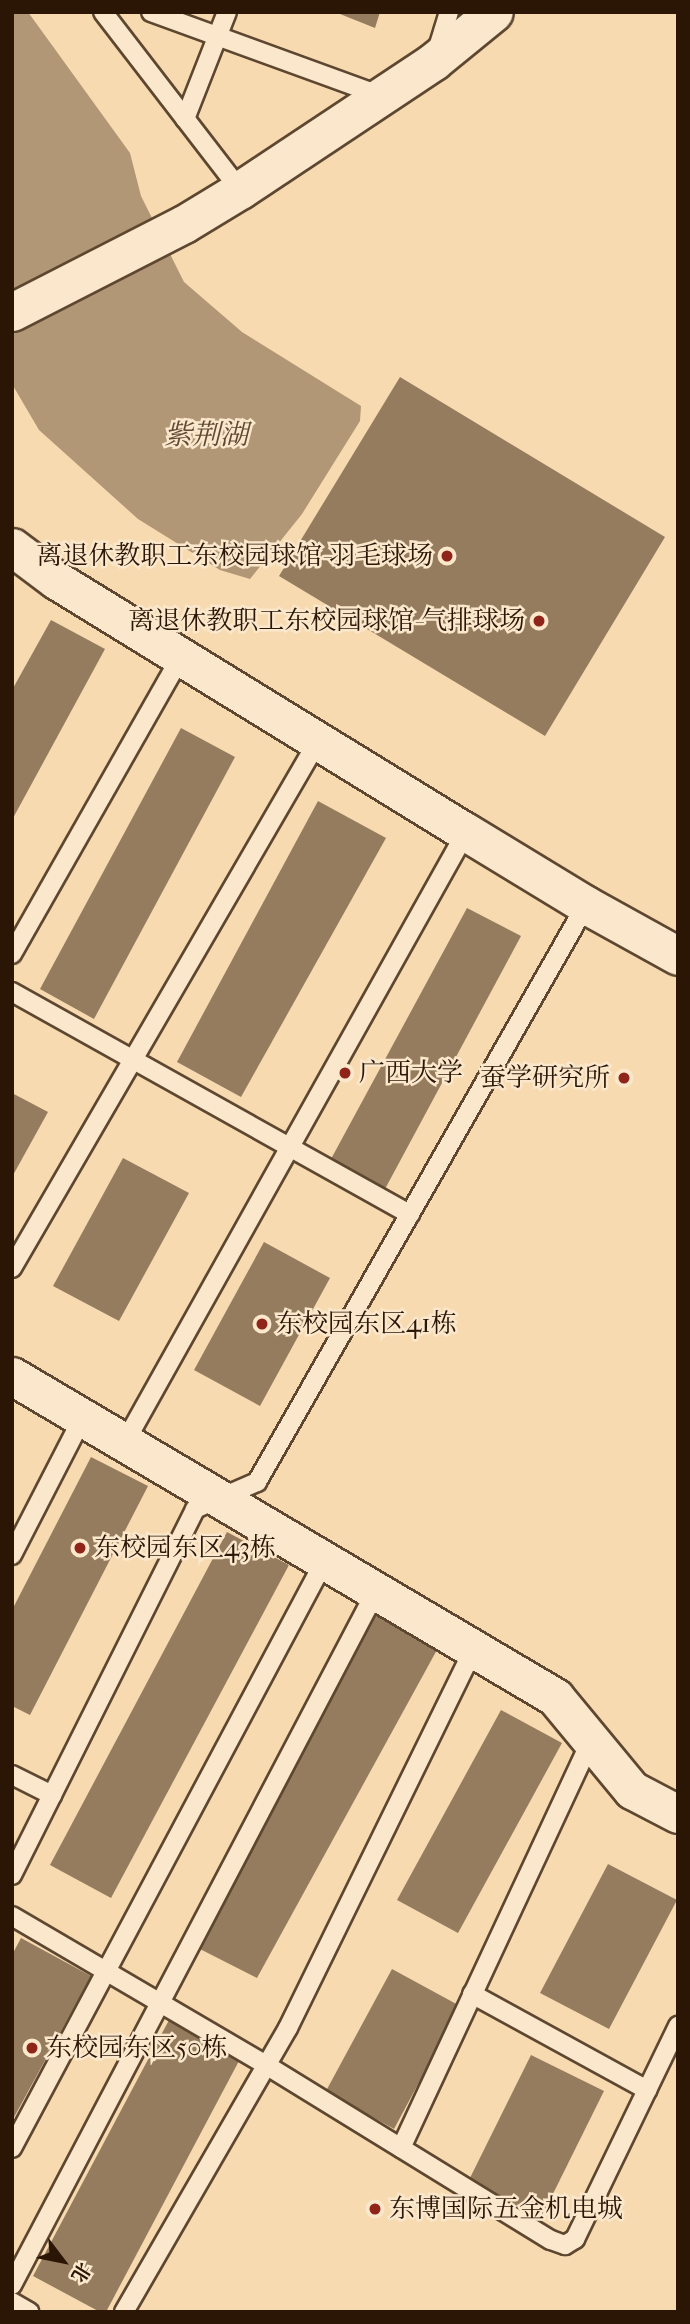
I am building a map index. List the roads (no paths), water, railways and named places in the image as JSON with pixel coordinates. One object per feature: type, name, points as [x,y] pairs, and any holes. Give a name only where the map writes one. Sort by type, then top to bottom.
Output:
[{"type":"street","points":[[12,312],[184,224],[240,190],[434,61],[494,12]]},
{"type":"street","points":[[12,547],[56,580],[466,832],[586,905],[678,956]]},
{"type":"street","points":[[12,1376],[555,1697],[632,1790],[678,1814]]},
{"type":"lane","points":[[103,12],[240,190]]},
{"type":"lane","points":[[151,12],[382,96]]},
{"type":"lane","points":[[185,119],[227,12]]},
{"type":"lane","points":[[434,61],[449,12]]},
{"type":"lane","points":[[12,954],[181,656]]},
{"type":"lane","points":[[12,1268],[318,741]]},
{"type":"lane","points":[[125,1442],[466,832]]},
{"type":"lane","points":[[12,1875],[195,1509],[257,1482],[586,905]]},
{"type":"lane","points":[[12,992],[410,1214]]},
{"type":"lane","points":[[12,1555],[83,1417]]},
{"type":"lane","points":[[12,2148],[325,1560]]},
{"type":"lane","points":[[12,2285],[162,2004],[376,1591]]},
{"type":"lane","points":[[124,2312],[288,2028],[474,1648]]},
{"type":"lane","points":[[401,2148],[591,1740]]},
{"type":"lane","points":[[12,1775],[52,1795]]},
{"type":"lane","points":[[12,1916],[266,2065],[551,2241],[565,2245],[575,2239],[678,2026]]},
{"type":"lane","points":[[472,1994],[647,2090]]},
{"type":"lane","points":[[12,2302],[29,2312]]},
{"type":"water","name":"紫荆湖","points":[[12,12],[28,12],[130,153],[141,196],[184,282],[242,332],[361,406],[360,421],[302,514],[250,579],[220,570],[138,519],[39,430],[12,384]]},
{"type":"place","name":"离退休教职工东校园球馆-羽毛球场","points":[[447,556]]},
{"type":"place","name":"离退休教职工东校园球馆-气排球场","points":[[539,621]]},
{"type":"place","name":"广西大学","points":[[345,1073]]},
{"type":"place","name":"蚕学研究所","points":[[624,1078]]},
{"type":"place","name":"东校园东区41栋","points":[[262,1324]]},
{"type":"place","name":"东校园东区43栋","points":[[80,1548]]},
{"type":"place","name":"东校园东区50栋","points":[[32,2048]]},
{"type":"place","name":"东博国际五金机电城","points":[[375,2209]]}]
